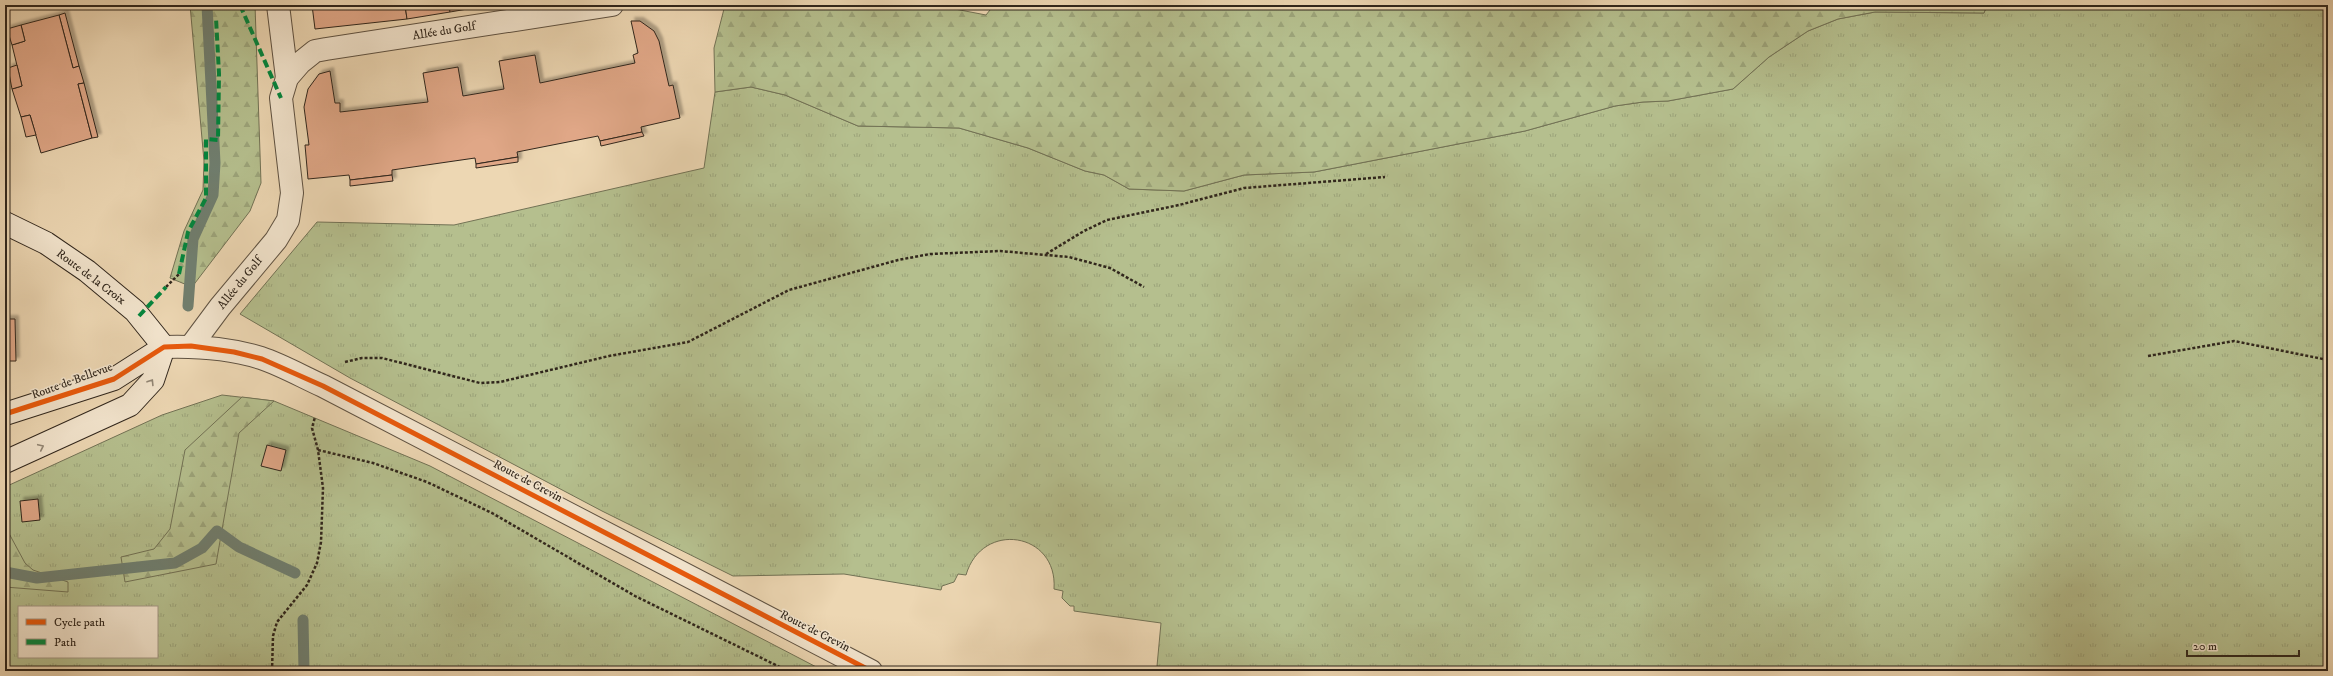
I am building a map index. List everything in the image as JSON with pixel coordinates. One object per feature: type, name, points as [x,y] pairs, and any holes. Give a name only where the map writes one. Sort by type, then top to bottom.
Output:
[{"type":"street","name":"Allée du Golf","points":[[191,346],[220,307],[276,240],[288,220],[292,192],[281,98],[287,78],[278,5]]},
{"type":"street","name":"Allée du Golf","points":[[287,78],[300,63],[315,51],[612,5]]},
{"type":"street","name":"Route de la Croix","points":[[5,223],[46,243],[87,271],[135,310],[164,347]]},
{"type":"street","name":"Route de Crevin","points":[[164,347],[191,346],[234,352],[262,358],[323,386],[871,671]]},
{"type":"street","name":"Route de Bellevue","points":[[5,414],[114,379],[164,347]]},
{"type":"street","points":[[5,462],[130,405],[153,380],[164,347]]},
{"type":"path","points":[[1046,254],[1084,231],[1107,220],[1179,205],[1244,188],[1385,177]]},
{"type":"path","points":[[272,671],[273,636],[277,622],[307,585],[317,563],[321,542],[323,488],[318,450],[312,428],[323,386],[334,370],[344,362],[362,358],[382,358],[480,383],[500,382],[609,356],[688,342],[789,290],[898,260],[961,252],[1046,254],[1069,257],[1110,268],[1144,287]]},
{"type":"path","points":[[166,288],[179,274]]},
{"type":"path","points":[[2148,356],[2234,341],[2328,360]]},
{"type":"path","points":[[318,450],[373,463],[433,485],[492,513],[635,596],[788,671]]},
{"type":"green space","points":[[190,5],[255,5],[261,183],[250,211],[192,287],[170,278],[184,231],[203,190],[204,161]]},
{"type":"green space","points":[[725,5],[934,5],[986,15],[994,5],[1987,5],[1984,13],[1875,12],[1838,19],[1808,31],[1769,57],[1733,89],[1668,101],[1643,102],[1615,106],[1525,131],[1314,172],[1244,175],[1184,191],[1129,189],[1104,175],[1085,171],[1028,148],[959,128],[858,126],[785,95],[751,87],[715,92],[714,48]]},
{"type":"green space","points":[[1987,5],[2328,5],[2328,671],[1185,671],[1157,666],[1161,623],[1074,611],[1074,606],[1070,606],[1062,598],[1063,591],[1054,589],[1052,570],[1044,555],[1032,545],[1018,540],[1002,540],[987,546],[975,557],[966,575],[958,574],[954,582],[942,586],[941,590],[844,574],[733,576],[602,511],[350,378],[240,314],[317,222],[454,225],[704,168],[715,92],[751,87],[785,95],[858,126],[959,128],[1028,148],[1085,171],[1104,175],[1129,189],[1184,191],[1244,175],[1314,172],[1525,131],[1615,106],[1643,102],[1668,101],[1733,89],[1769,57],[1808,31],[1838,19],[1875,12],[1984,13]]},
{"type":"green space","points":[[222,395],[274,401],[430,466],[824,671],[5,671],[5,487],[162,415]]},
{"type":"green space","points":[[242,397],[274,401],[239,433],[216,564],[125,582],[121,557],[154,549],[170,529],[185,450]]},
{"type":"green space","points":[[5,526],[25,563],[33,570],[68,582],[68,592],[5,587]]},
{"type":"building","points":[[312,5],[405,5],[407,19],[315,29]]},
{"type":"building","points":[[405,5],[449,5],[450,12],[407,19]]},
{"type":"building","points":[[449,5],[491,5],[450,12]]},
{"type":"building","points":[[65,13],[79,66],[73,68],[59,15]]},
{"type":"building","points":[[59,15],[73,68],[79,66],[84,83],[78,84],[92,138],[41,153],[30,115],[21,117],[12,89],[22,86],[12,45],[25,41],[21,25]]},
{"type":"building","points":[[631,21],[640,21],[654,31],[659,41],[669,86],[673,85],[680,118],[641,127],[642,132],[600,141],[598,136],[517,152],[518,157],[476,164],[475,158],[392,170],[392,175],[350,180],[349,175],[308,179],[305,145],[309,145],[304,107],[308,89],[319,74],[330,71],[335,103],[340,103],[340,112],[428,102],[423,73],[458,67],[463,96],[504,89],[499,61],[535,55],[540,83],[635,63],[633,55],[638,53]]},
{"type":"building","points":[[21,25],[25,41],[12,45],[7,29]]},
{"type":"building","points":[[17,65],[22,86],[12,89],[8,68]]},
{"type":"building","points":[[84,83],[98,137],[92,138],[78,84]]},
{"type":"building","points":[[30,115],[36,135],[26,137],[21,117]]},
{"type":"building","points":[[642,132],[644,136],[601,146],[600,141]]},
{"type":"building","points":[[518,157],[518,162],[476,168],[476,164]]},
{"type":"building","points":[[392,175],[393,181],[350,186],[350,180]]},
{"type":"building","points":[[5,319],[15,319],[16,361],[5,361]]},
{"type":"building","points":[[267,445],[286,450],[281,471],[261,466]]},
{"type":"building","points":[[38,499],[40,520],[22,522],[20,501]]},
{"type":"waterway","points":[[188,306],[193,239],[213,195],[215,163],[207,5]]},
{"type":"waterway","points":[[5,572],[37,578],[175,563],[202,548],[217,531],[239,547],[295,573]]},
{"type":"waterway","points":[[303,620],[304,671]]},
{"type":"marked path","points":[[240,5],[281,98]]},
{"type":"marked path","points":[[179,274],[188,232],[206,198],[206,139],[218,140],[219,74],[216,18]]},
{"type":"marked path","points":[[139,316],[166,287]]},
{"type":"cycle path","points":[[5,414],[114,379],[164,347],[191,346],[234,352],[262,359],[323,386],[871,671]]}]
